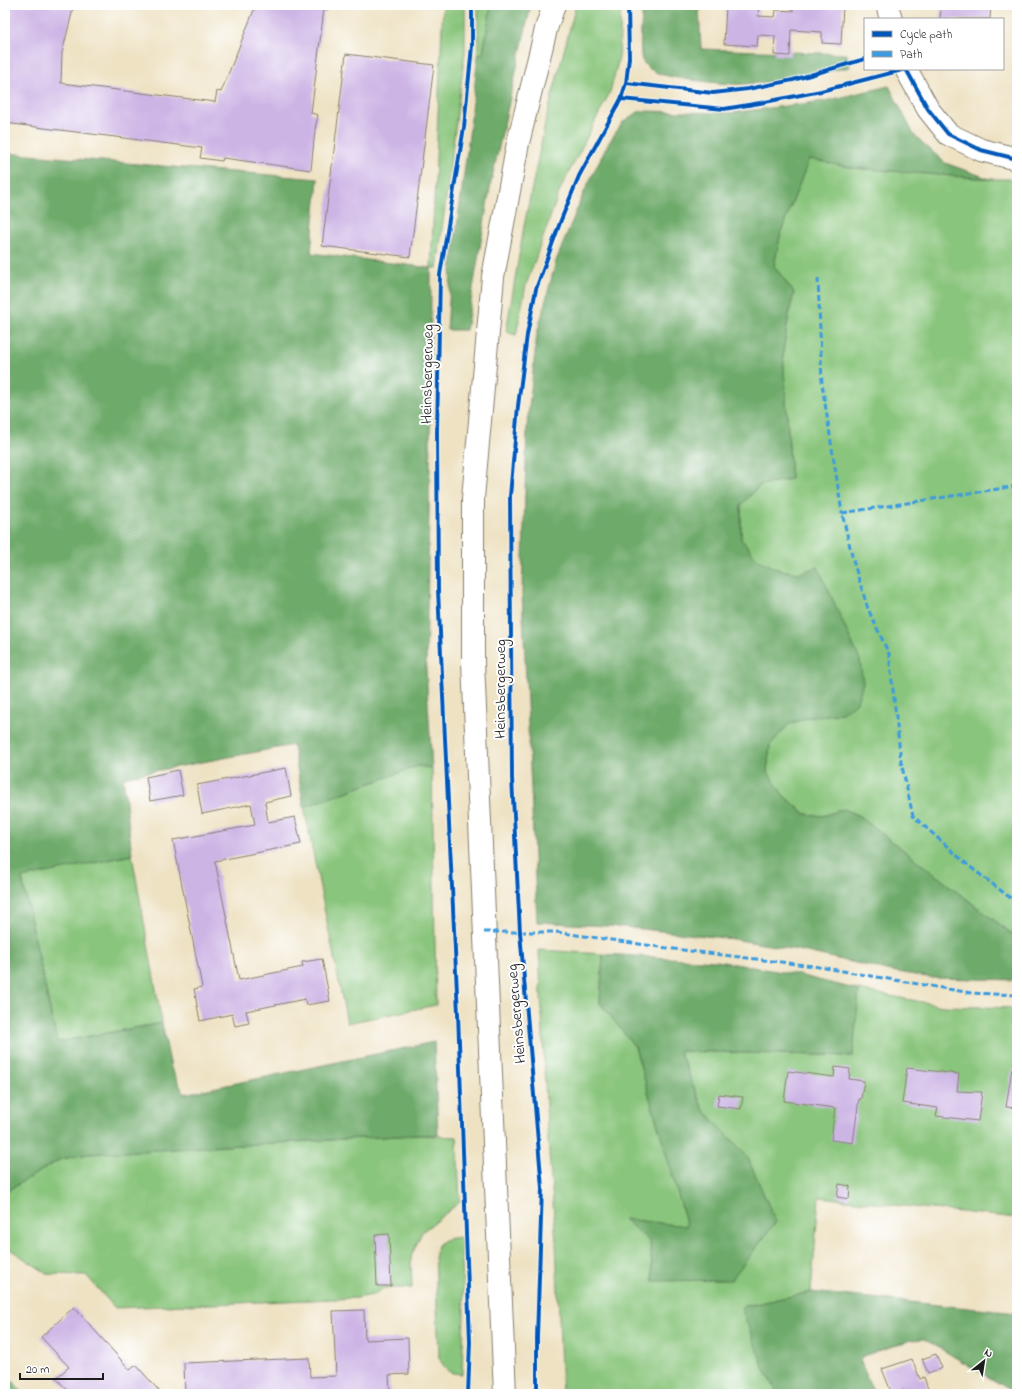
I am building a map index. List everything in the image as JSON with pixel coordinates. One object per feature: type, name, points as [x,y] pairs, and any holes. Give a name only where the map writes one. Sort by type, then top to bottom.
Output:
[{"type":"main road","name":"Heinsbergerweg","points":[[505,1394],[473,670],[473,498],[493,277],[518,143],[546,28],[554,5]]},
{"type":"main road","points":[[887,5],[891,18]]},
{"type":"main road","points":[[907,70],[928,108],[948,134],[981,150],[1017,159]]},
{"type":"path","points":[[537,1384],[537,1394]]},
{"type":"green space","points":[[443,5],[465,5],[465,52],[437,268],[431,268]]},
{"type":"green space","points":[[478,5],[491,5],[483,54],[478,55]]},
{"type":"green space","points":[[491,5],[531,5],[491,182],[466,330],[447,330],[451,272],[478,56],[483,53]]},
{"type":"green space","points":[[576,5],[621,5],[619,58],[610,92],[560,190],[526,285],[516,335],[506,332],[524,226],[546,119]]},
{"type":"green space","points":[[643,5],[699,5],[701,49],[847,54],[850,67],[784,80],[745,84],[706,82],[667,76],[651,70],[643,62],[641,52],[641,35]]},
{"type":"green space","points":[[889,86],[914,135],[945,163],[990,179],[853,168],[809,159],[781,232],[774,266],[794,293],[789,313],[783,352],[791,479],[760,485],[741,505],[741,539],[758,560],[780,570],[799,573],[818,567],[860,660],[863,683],[857,702],[842,713],[807,718],[789,724],[770,745],[767,771],[783,795],[805,814],[823,816],[844,809],[859,816],[1017,938],[1017,980],[933,978],[891,971],[798,950],[733,939],[624,927],[537,922],[522,593],[527,426],[537,334],[556,261],[584,192],[608,144],[623,122],[640,111],[730,113],[825,101]]},
{"type":"green space","points":[[5,153],[318,179],[311,253],[431,268],[430,460],[426,670],[432,768],[418,766],[304,807],[293,745],[123,777],[132,855],[22,878],[57,1042],[162,1023],[171,1068],[184,1094],[434,1042],[438,1135],[415,1135],[88,1154],[61,1159],[5,1192]]},
{"type":"green space","points":[[809,158],[853,168],[990,179],[1017,179],[1017,938],[859,816],[844,809],[823,816],[806,814],[783,795],[767,771],[770,745],[789,724],[807,718],[842,713],[799,573],[780,570],[758,560],[741,539],[741,505],[760,485],[791,479],[783,352],[789,313],[794,293],[774,266],[781,232]]},
{"type":"green space","points":[[418,766],[432,768],[436,1005],[347,1023],[304,807]]},
{"type":"green space","points":[[132,855],[162,1023],[57,1042],[21,877]]},
{"type":"green space","points":[[539,950],[603,954],[600,1003],[635,1047],[688,1227],[625,1219],[650,1242],[653,1281],[747,1156],[703,1110],[684,1062],[678,1051],[852,1056],[859,990],[943,1006],[1017,1008],[1017,1218],[819,1197],[811,1292],[741,1307],[764,1368],[778,1394],[562,1394],[556,1242],[547,1128]]},
{"type":"green space","points":[[603,954],[717,961],[794,974],[859,990],[853,1056],[679,1051],[703,1109],[747,1156],[776,1222],[731,1280],[653,1281],[650,1242],[624,1219],[687,1226],[635,1047],[600,1003]]},
{"type":"green space","points":[[415,1135],[457,1137],[460,1202],[422,1232],[411,1257],[412,1288],[383,1288],[377,1294],[358,1298],[115,1308],[86,1275],[48,1274],[5,1246],[5,1192],[61,1159],[88,1154]]},
{"type":"green space","points":[[461,1237],[464,1313],[462,1374],[450,1372],[439,1358],[435,1253],[439,1244],[444,1240]]},
{"type":"green space","points":[[811,1292],[1017,1313],[1017,1394],[924,1339],[911,1340],[863,1356],[860,1360],[874,1394],[778,1394],[764,1368],[741,1307]]},
{"type":"green space","points":[[5,1372],[24,1394],[5,1394]]},
{"type":"building","points":[[5,5],[74,5],[62,53],[61,83],[215,102],[217,91],[221,92],[256,5],[329,5],[328,10],[324,9],[311,113],[318,115],[315,129],[311,170],[223,158],[222,161],[200,158],[202,148],[5,123]]},
{"type":"building","points":[[726,5],[759,5],[758,16],[775,17],[776,10],[793,11],[793,5],[843,5],[841,44],[822,43],[822,32],[791,30],[790,56],[774,55],[775,36],[758,35],[757,46],[724,44]]},
{"type":"building","points":[[941,5],[991,5],[990,18],[940,18]]},
{"type":"building","points":[[346,54],[434,65],[410,257],[322,246]]},
{"type":"building","points":[[286,768],[291,796],[265,802],[268,822],[295,817],[301,844],[215,861],[239,980],[303,967],[302,962],[322,959],[330,1001],[306,1005],[305,999],[246,1011],[249,1023],[235,1026],[232,1014],[200,1021],[194,989],[202,987],[173,840],[255,825],[251,804],[202,814],[197,785]]},
{"type":"building","points":[[178,770],[183,795],[150,801],[146,777]]},
{"type":"building","points":[[835,1067],[850,1069],[849,1079],[864,1081],[861,1099],[859,1099],[853,1143],[831,1140],[835,1108],[784,1101],[788,1071],[834,1077]]},
{"type":"building","points":[[907,1068],[959,1074],[957,1091],[982,1092],[978,1121],[936,1116],[938,1108],[902,1103]]},
{"type":"building","points":[[1012,1068],[1017,1069],[1017,1108],[1006,1107]]},
{"type":"building","points":[[719,1094],[743,1097],[741,1109],[717,1106]]},
{"type":"building","points":[[839,1184],[850,1186],[849,1199],[837,1197]]},
{"type":"building","points":[[389,1234],[391,1286],[377,1286],[375,1235]]},
{"type":"building","points":[[74,1307],[130,1370],[136,1365],[161,1393],[160,1394],[71,1394],[56,1378],[69,1367],[41,1337]]},
{"type":"building","points":[[364,1310],[365,1340],[408,1338],[409,1374],[389,1375],[390,1394],[185,1394],[184,1363],[309,1358],[310,1377],[336,1376],[333,1311]]},
{"type":"building","points":[[936,1354],[942,1368],[928,1373],[922,1359]]},
{"type":"building","points":[[912,1359],[920,1379],[924,1377],[929,1392],[925,1394],[905,1394],[904,1390],[892,1394],[882,1369]]},
{"type":"marked path","points":[[818,278],[822,384],[842,513]]},
{"type":"marked path","points":[[1017,486],[842,513],[854,564],[868,609],[889,654],[901,762],[913,816],[969,866],[1017,903]]},
{"type":"marked path","points":[[484,932],[556,932],[674,949],[813,966],[971,993],[1017,995]]},
{"type":"cycle path","points":[[468,1394],[470,1342],[458,1014],[438,590],[437,432],[440,275],[464,127],[472,46],[472,5]]},
{"type":"cycle path","points":[[537,1394],[537,1337],[542,1188],[520,932],[512,778],[510,496],[518,406],[527,335],[536,289],[579,176],[621,99],[626,83],[629,58],[628,5]]},
{"type":"cycle path","points":[[626,83],[713,93],[748,89],[793,80],[864,59]]},
{"type":"cycle path","points":[[621,99],[724,109],[821,91],[902,70]]},
{"type":"cycle path","points":[[907,70],[928,109],[948,134],[981,150],[1017,159]]}]
